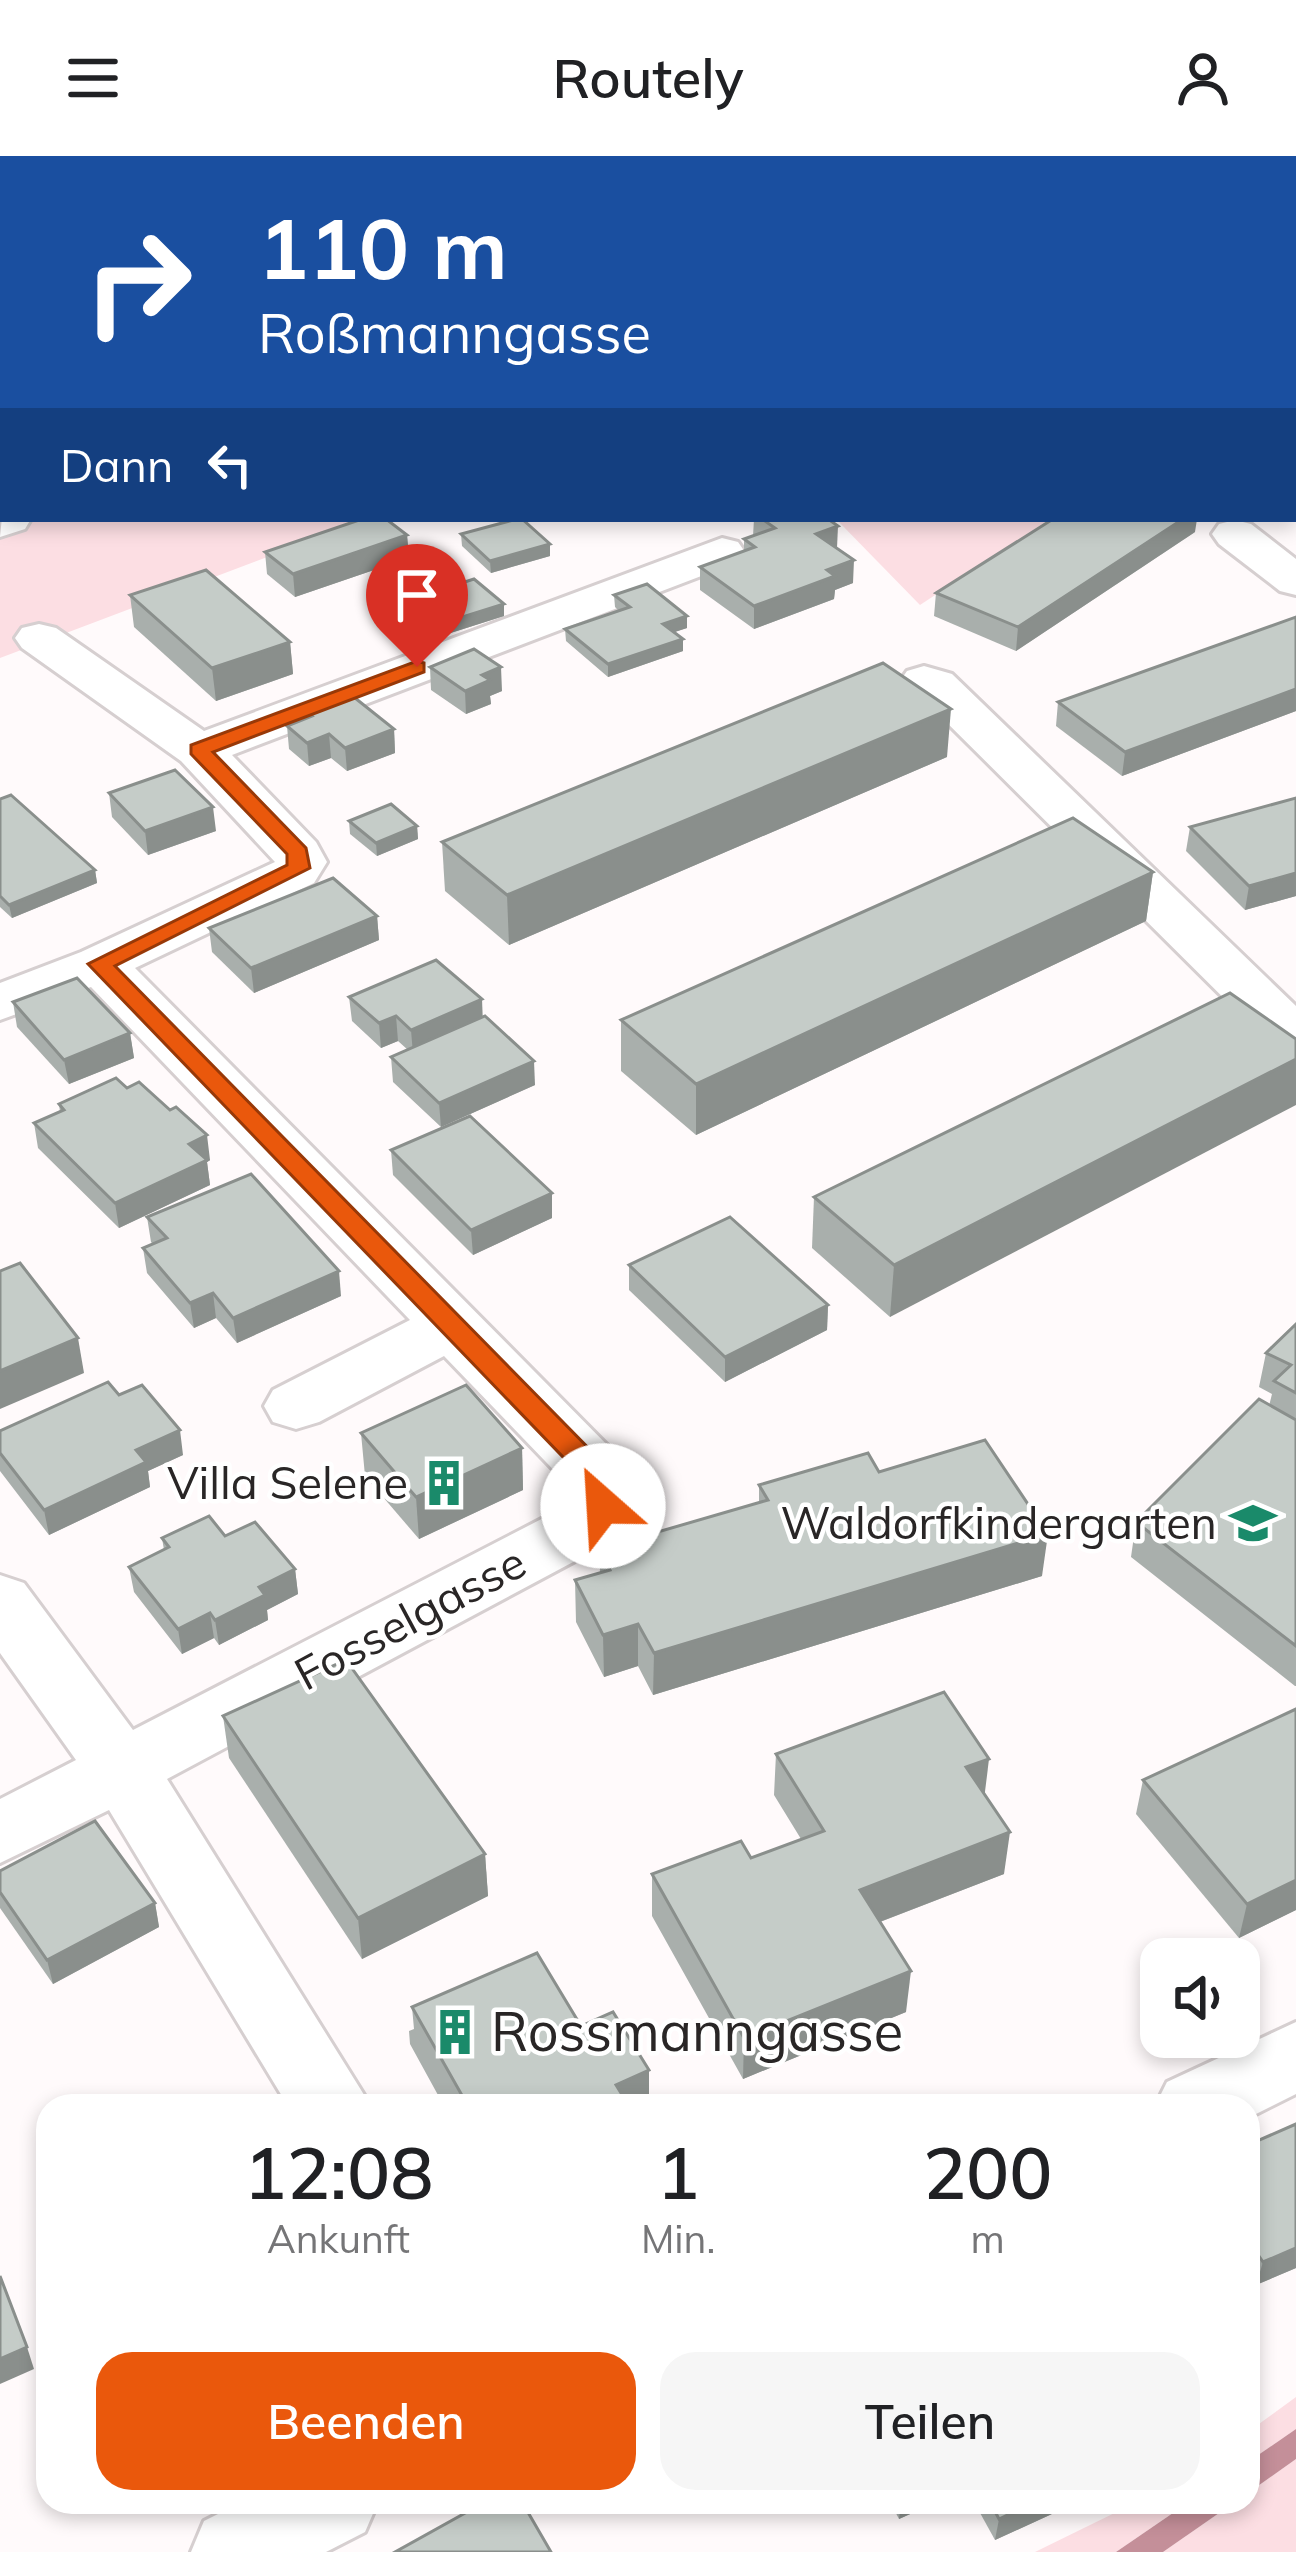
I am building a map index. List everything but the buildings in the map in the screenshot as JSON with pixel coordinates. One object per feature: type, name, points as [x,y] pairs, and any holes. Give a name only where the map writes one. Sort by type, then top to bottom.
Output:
[{"type":"street","points":[[1235,534],[1296,581]]},
{"type":"street","points":[[199,750],[722,551]]},
{"type":"street","points":[[0,1004],[100,964],[299,868],[298,853],[199,750],[39,638]]},
{"type":"street","points":[[924,681],[935,684],[1296,1038]]},
{"type":"street","name":"Fosselgasse","points":[[100,964],[601,1479],[605,1493],[598,1517],[123,1770]]},
{"type":"street","points":[[1201,1026],[1256,998]]},
{"type":"street","points":[[296,1406],[451,1326]]},
{"type":"street","points":[[0,1601],[123,1770],[324,2094]]},
{"type":"street","points":[[0,1833],[123,1770]]},
{"type":"street","points":[[1219,2094],[1296,2056]]},
{"type":"street","points":[[236,2552],[310,2514]]},
{"type":"shaded area","points":[[0,522],[360,522],[0,658]]},
{"type":"shaded area","points":[[839,522],[1045,522],[920,605]]},
{"type":"shaded area","points":[[1296,2397],[1296,2429],[1260,2454],[1260,2423]]},
{"type":"shaded area","points":[[1296,2429],[1296,2459],[1260,2484],[1260,2454]]},
{"type":"shaded area","points":[[1296,2459],[1296,2552],[1163,2552],[1218,2514],[1260,2514],[1260,2484]]},
{"type":"shaded area","points":[[1113,2514],[1171,2514],[1116,2552],[1035,2552]]},
{"type":"shaded area","points":[[1171,2514],[1218,2514],[1163,2552],[1116,2552]]},
{"type":"place","name":"Villa Selene","points":[[444,1483]]},
{"type":"place","name":"Waldorfkindergarten","points":[[1253,1523]]},
{"type":"place","name":"Rossmanngasse","points":[[455,2032]]},
{"type":"route","points":[[417,667],[199,750],[298,853],[299,868],[100,964],[601,1479],[603,1506]]}]
